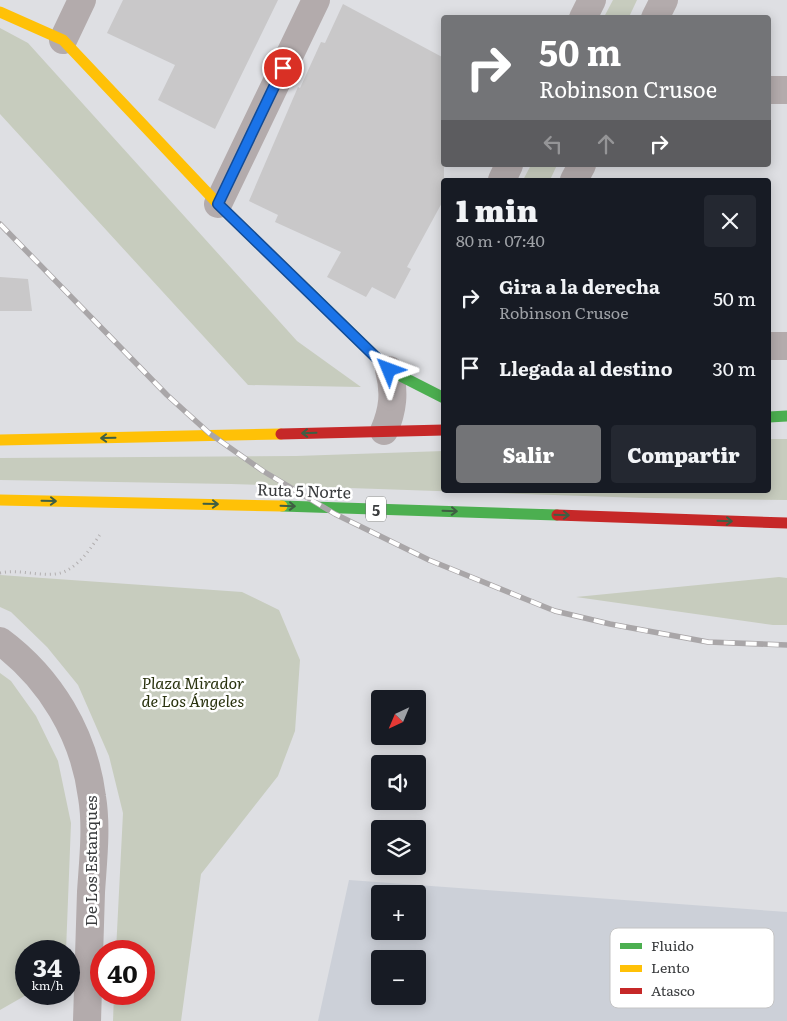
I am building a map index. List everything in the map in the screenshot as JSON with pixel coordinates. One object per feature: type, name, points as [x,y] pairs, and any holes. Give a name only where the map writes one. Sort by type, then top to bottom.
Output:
[{"type":"main road","points":[[0,12],[63,40],[218,204],[389,370],[441,396]]},
{"type":"main road","points":[[771,417],[787,416]]},
{"type":"main road","points":[[0,438],[21,440],[157,438],[441,430]]},
{"type":"main road","name":"Ruta 5 Norte","points":[[0,500],[239,504],[787,523]]},
{"type":"street","points":[[63,40],[82,0]]},
{"type":"street","points":[[218,204],[316,0]]},
{"type":"street","points":[[584,15],[592,0]]},
{"type":"street","points":[[656,15],[664,0]]},
{"type":"street","points":[[771,90],[787,90]]},
{"type":"street","points":[[771,346],[787,346]]},
{"type":"street","points":[[371,431],[390,416],[393,385],[389,370]]},
{"type":"street","name":"De Los Estanques","points":[[0,641],[24,658],[55,697],[75,735],[86,764],[92,798],[93,837],[87,1021]]},
{"type":"path","points":[[0,572],[57,574],[76,564],[90,551],[102,530],[113,502]]},
{"type":"shaded area","points":[[349,880],[417,885],[371,885],[371,940],[426,940],[426,886],[787,912],[787,1021],[318,1021]]},
{"type":"green space","points":[[613,0],[637,0],[630,15],[605,15]]},
{"type":"green space","points":[[0,28],[28,43],[297,341],[361,387],[248,385],[0,114]]},
{"type":"green space","points":[[530,167],[556,167],[551,178],[524,178]]},
{"type":"green space","points":[[771,439],[787,439],[787,500],[496,493],[771,493]]},
{"type":"green space","points":[[441,451],[441,491],[231,484],[0,480],[0,458],[296,456]]},
{"type":"green space","name":"Plaza Mirador de Los Ángeles","points":[[0,575],[242,592],[279,610],[300,660],[295,731],[278,776],[201,874],[181,1021],[113,1021],[114,1005],[155,1005],[155,940],[117,940],[123,813],[109,756],[78,685],[47,647],[11,612],[0,607]]},
{"type":"green space","points":[[779,577],[787,578],[787,625],[773,625],[576,597]]},
{"type":"green space","points":[[0,673],[11,681],[36,716],[58,761],[71,823],[66,940],[15,940],[15,1001],[0,1010]]},
{"type":"building","points":[[123,0],[278,0],[215,129],[158,100],[175,65],[107,33]]},
{"type":"building","points":[[343,4],[441,56],[441,167],[444,167],[444,178],[441,178],[441,205],[407,267],[411,269],[395,299],[372,287],[366,297],[327,277],[341,252],[275,222],[278,215],[249,201],[298,87],[300,88],[321,42],[325,43]]},
{"type":"building","points":[[0,277],[28,279],[32,311],[0,311]]},
{"type":"railway","points":[[0,224],[167,395],[209,433],[263,471],[335,514],[429,560],[555,611],[610,624],[708,642],[787,645]]},
{"type":"traffic: fast","points":[[308,291],[389,370],[441,396]]},
{"type":"traffic: fast","points":[[771,417],[787,416]]},
{"type":"traffic: fast","points":[[282,506],[557,515]]},
{"type":"traffic: slow","points":[[0,12],[63,40],[218,204],[308,291]]},
{"type":"traffic: slow","points":[[0,440],[281,434]]},
{"type":"traffic: slow","points":[[0,500],[282,506]]},
{"type":"traffic: jam","points":[[281,434],[441,430]]},
{"type":"traffic: jam","points":[[557,515],[787,523]]},
{"type":"route","points":[[283,68],[218,204],[389,370]]}]
